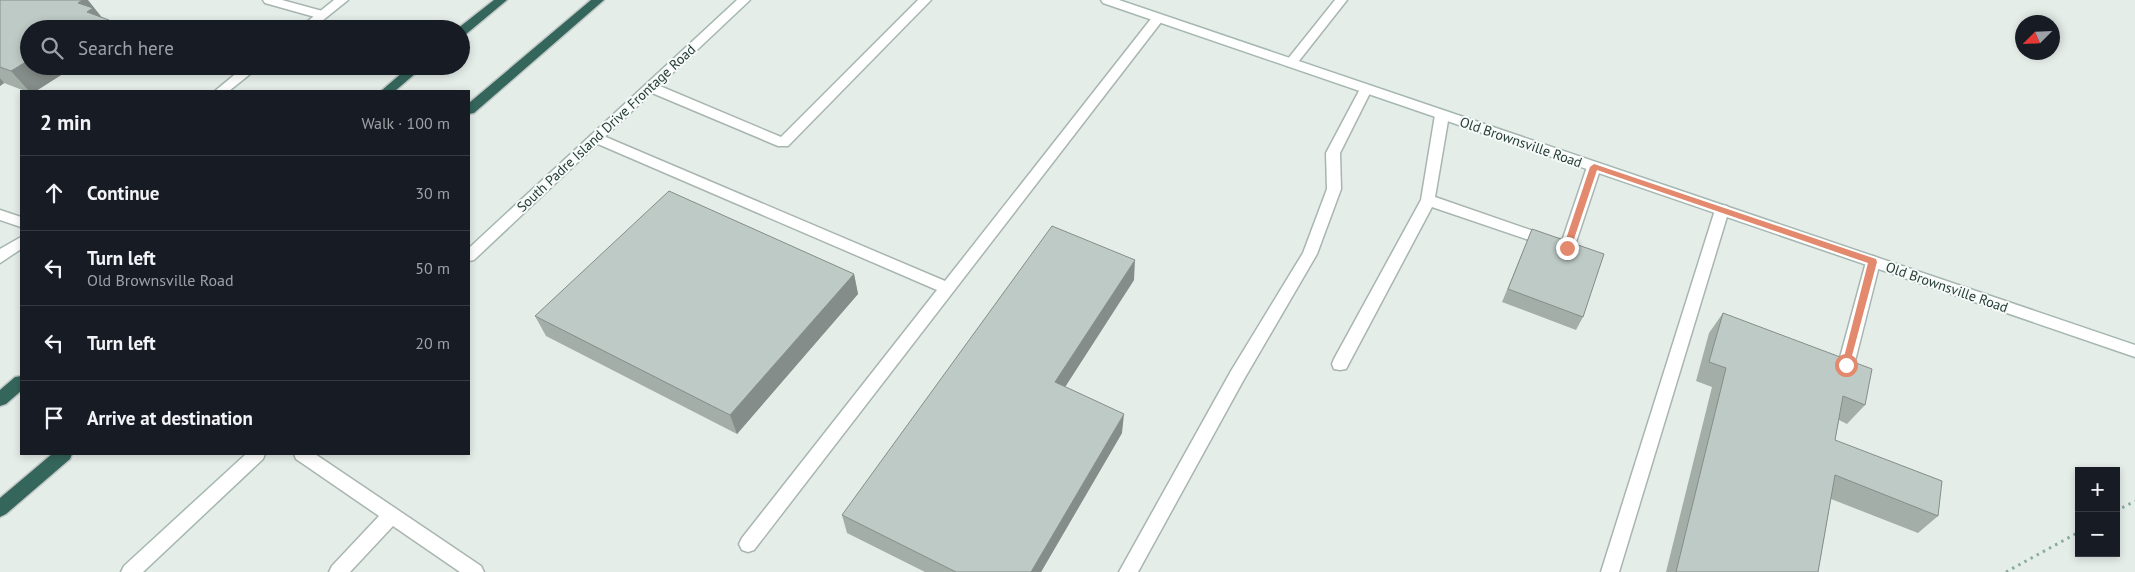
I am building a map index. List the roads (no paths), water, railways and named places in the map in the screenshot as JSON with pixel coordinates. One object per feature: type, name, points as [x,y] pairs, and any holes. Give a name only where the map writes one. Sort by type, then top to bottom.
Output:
[{"type":"highway","points":[[470,25],[501,0]]},
{"type":"highway","points":[[470,109],[598,0]]},
{"type":"highway","points":[[388,90],[407,75]]},
{"type":"highway","points":[[0,399],[20,383]]},
{"type":"highway","points":[[0,509],[63,455]]},
{"type":"main road","points":[[269,0],[322,15]]},
{"type":"main road","points":[[316,20],[342,0]]},
{"type":"main road","name":"South Padre Island Drive Frontage Road","points":[[470,255],[744,0]]},
{"type":"main road","points":[[650,87],[783,144],[925,0]]},
{"type":"main road","name":"Old Brownsville Road","points":[[1107,0],[2135,351]]},
{"type":"main road","points":[[1291,63],[1341,0]]},
{"type":"main road","points":[[748,544],[1158,18]]},
{"type":"main road","points":[[222,90],[242,75]]},
{"type":"main road","points":[[1128,572],[1236,376],[1310,254],[1334,189],[1333,153],[1366,89]]},
{"type":"main road","points":[[1340,364],[1428,200],[1442,115]]},
{"type":"main road","points":[[596,138],[947,288]]},
{"type":"main road","points":[[1428,200],[1567,248],[1594,167]]},
{"type":"main road","points":[[1610,572],[1722,210]]},
{"type":"main road","points":[[0,215],[20,222]]},
{"type":"main road","points":[[0,258],[20,243]]},
{"type":"main road","points":[[1846,365],[1873,262]]},
{"type":"main road","points":[[130,572],[256,455]]},
{"type":"main road","points":[[303,455],[475,572]]},
{"type":"main road","points":[[338,572],[391,515]]}]
